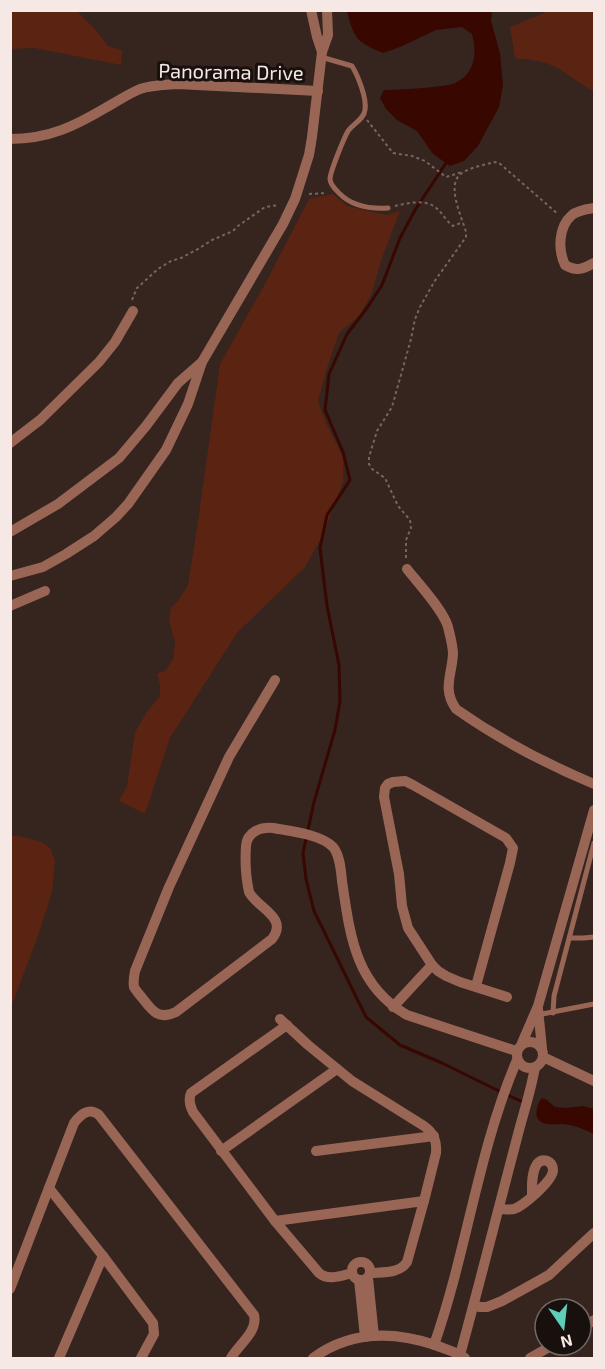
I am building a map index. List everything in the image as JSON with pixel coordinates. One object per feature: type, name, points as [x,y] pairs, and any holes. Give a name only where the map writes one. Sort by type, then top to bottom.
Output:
[{"type":"street","points":[[311,10],[321,54]]},
{"type":"street","points":[[10,576],[43,567],[94,536],[128,504],[166,450],[188,404],[202,362],[283,224],[291,206],[309,155],[321,54],[328,35],[327,10]]},
{"type":"street","name":"Panorama Drive","points":[[10,140],[44,136],[62,131],[141,89],[153,86],[177,84],[318,91]]},
{"type":"street","points":[[594,208],[579,211],[571,216],[564,226],[559,248],[565,265],[572,269],[585,268],[594,263]]},
{"type":"street","points":[[10,443],[40,420],[99,362],[116,342],[133,311]]},
{"type":"street","points":[[10,532],[58,504],[119,458],[178,383],[202,362]]},
{"type":"street","points":[[407,569],[448,625],[453,647],[448,693],[456,709],[527,754],[594,784]]},
{"type":"street","points":[[10,606],[45,591]]},
{"type":"street","points":[[275,680],[228,757],[169,887],[135,971],[136,990],[156,1014],[168,1016],[272,939],[277,928],[274,918],[249,892],[246,845],[251,834],[261,828],[294,832],[319,838],[336,850],[352,938],[359,963],[375,988],[393,1007],[407,1015],[518,1051]]},
{"type":"street","points":[[476,986],[513,848],[506,838],[413,785],[405,781],[388,784],[384,797],[399,874],[402,906],[408,928],[432,965],[446,976],[507,997]]},
{"type":"street","points":[[434,1345],[445,1312],[505,1087],[518,1051],[537,1012],[594,810]]},
{"type":"street","points":[[393,1007],[432,965]]},
{"type":"street","points":[[313,1359],[336,1345],[369,1337],[397,1336],[434,1345],[463,1357],[474,1304],[517,1136],[536,1067],[542,1061],[537,1012]]},
{"type":"street","points":[[284,1022],[337,1070],[430,1130],[434,1136],[436,1153],[407,1262],[404,1267],[392,1272],[362,1276],[323,1277],[314,1269],[221,1150],[193,1112],[189,1102],[191,1093],[284,1022]]},
{"type":"street","points":[[518,1051],[531,1041],[535,1042],[542,1053],[594,1081]]},
{"type":"street","points":[[518,1051],[519,1064],[527,1068],[536,1067]]},
{"type":"street","points":[[221,1150],[337,1070]]},
{"type":"street","points":[[10,1289],[74,1123],[80,1115],[88,1111],[95,1111],[254,1315],[253,1330],[231,1359]]},
{"type":"street","points":[[315,1151],[434,1136]]},
{"type":"street","points":[[49,1188],[153,1323],[154,1334],[141,1359]]},
{"type":"street","points":[[500,1209],[512,1210],[532,1197]]},
{"type":"street","points":[[276,1221],[424,1201]]},
{"type":"street","points":[[474,1304],[487,1307],[549,1275],[594,1233]]},
{"type":"street","points":[[59,1359],[103,1256]]},
{"type":"street","points":[[362,1276],[369,1337]]},
{"type":"lane","points":[[321,54],[352,66],[358,75],[366,102],[364,116],[348,131],[330,179],[335,189],[346,200],[361,206],[377,209],[388,208]]},
{"type":"lane","points":[[554,1013],[554,996],[594,843]]},
{"type":"lane","points":[[570,938],[594,937]]},
{"type":"lane","points":[[537,1012],[554,1013],[594,1004]]},
{"type":"path","points":[[364,116],[393,153],[425,161],[446,177],[495,162],[499,163],[567,221]]},
{"type":"path","points":[[407,569],[406,540],[411,528],[410,520],[398,506],[385,478],[372,470],[369,457],[377,431],[392,407],[415,319],[434,282],[466,237],[455,199],[456,180],[464,171]]},
{"type":"path","points":[[304,194],[327,193],[335,189]]},
{"type":"path","points":[[388,208],[412,202],[426,203],[435,207],[453,226],[463,222]]},
{"type":"path","points":[[133,311],[132,300],[137,288],[158,269],[233,231],[265,207],[291,206]]},
{"type":"shaded area","points":[[10,11],[77,11],[108,46],[122,50],[121,65],[34,48],[11,49]]},
{"type":"shaded area","points":[[347,11],[492,11],[491,21],[500,53],[503,85],[499,107],[478,146],[464,161],[450,166],[433,154],[417,131],[397,120],[386,109],[380,98],[384,90],[441,86],[453,84],[462,79],[473,62],[472,34],[462,27],[436,30],[383,53],[367,46],[358,38]]},
{"type":"shaded area","points":[[548,11],[594,11],[594,91],[548,64],[515,58],[510,27]]},
{"type":"shaded area","points":[[333,194],[347,206],[387,215],[400,211],[382,258],[372,293],[359,316],[339,333],[318,401],[343,457],[343,482],[322,537],[305,567],[237,633],[170,738],[145,814],[119,801],[127,786],[135,732],[146,713],[160,696],[157,674],[166,670],[173,659],[175,642],[169,621],[171,608],[188,585],[220,364],[309,199]]},
{"type":"shaded area","points":[[11,836],[42,842],[50,848],[55,861],[52,892],[11,1007]]},
{"type":"shaded area","points":[[542,1098],[555,1107],[583,1106],[594,1109],[594,1134],[571,1125],[547,1124],[540,1121],[536,1111]]},
{"type":"waterway","points":[[448,160],[415,210],[400,238],[382,285],[347,334],[329,374],[325,410],[343,452],[350,480],[327,515],[320,548],[327,606],[339,665],[340,701],[335,730],[314,802],[303,853],[306,879],[314,911],[366,1017],[400,1045],[501,1092]]},
{"type":"waterway","points":[[507,1095],[523,1102]]}]
